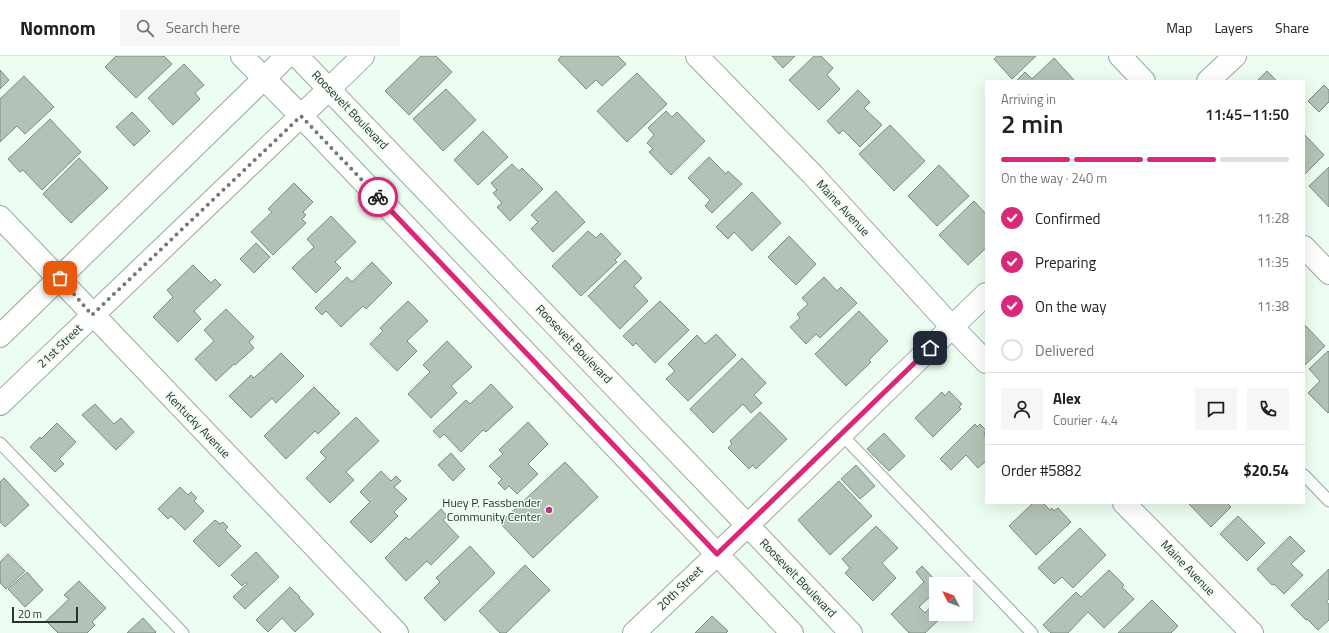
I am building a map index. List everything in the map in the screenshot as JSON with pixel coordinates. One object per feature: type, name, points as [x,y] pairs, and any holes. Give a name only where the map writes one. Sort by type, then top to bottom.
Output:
[{"type":"street","points":[[242,56],[301,116],[792,633]]},
{"type":"street","points":[[0,336],[287,56]]},
{"type":"street","name":"Roosevelt Boulevard","points":[[297,56],[850,633]]},
{"type":"street","name":"21st Street","points":[[0,404],[363,56]]},
{"type":"street","name":"Maine Avenue","points":[[697,56],[812,174],[985,361]]},
{"type":"street","points":[[1120,56],[1143,80]]},
{"type":"street","points":[[1209,80],[1235,56]]},
{"type":"street","name":"Kentucky Avenue","points":[[0,217],[60,278],[92,315],[397,633]]},
{"type":"street","points":[[1305,248],[1329,273]]},
{"type":"street","name":"20th Street","points":[[634,633],[748,525],[840,434],[985,295]]},
{"type":"street","name":"Maine Avenue","points":[[1125,504],[1252,633]]},
{"type":"lane","points":[[840,434],[1032,633]]},
{"type":"lane","points":[[0,443],[183,633]]},
{"type":"lane","points":[[1305,476],[1329,501]]},
{"type":"building","points":[[116,56],[164,56],[172,64],[136,98],[105,67]]},
{"type":"building","points":[[421,56],[436,56],[452,72],[409,115],[385,91]]},
{"type":"building","points":[[561,56],[618,56],[626,64],[602,86],[596,80],[586,89],[558,60]]},
{"type":"building","points":[[772,56],[795,56],[783,68]]},
{"type":"building","points":[[814,56],[821,56],[833,68],[827,75],[840,89],[819,110],[789,80]]},
{"type":"building","points":[[997,56],[1036,56],[1012,79],[994,59]]},
{"type":"building","points":[[1054,58],[1074,80],[1017,80],[1025,72],[1032,79]]},
{"type":"building","points":[[184,64],[204,85],[195,93],[200,99],[173,125],[148,98]]},
{"type":"building","points":[[0,70],[9,80],[0,89]]},
{"type":"building","points":[[1267,71],[1276,80],[1258,80]]},
{"type":"building","points":[[637,73],[667,104],[627,142],[597,111]]},
{"type":"building","points":[[24,76],[54,107],[25,134],[17,126],[0,142],[0,99]]},
{"type":"building","points":[[1324,85],[1329,90],[1329,102],[1319,112],[1308,101]]},
{"type":"building","points":[[446,89],[476,120],[443,151],[413,119]]},
{"type":"building","points":[[858,90],[870,102],[864,108],[882,125],[860,147],[843,130],[839,134],[827,121]]},
{"type":"building","points":[[666,111],[672,117],[677,112],[705,141],[671,175],[649,152],[653,149],[647,143],[654,135],[648,128]]},
{"type":"building","points":[[132,112],[150,131],[134,146],[116,127]]},
{"type":"building","points":[[50,119],[81,152],[42,190],[23,170],[20,172],[8,159]]},
{"type":"building","points":[[890,125],[925,161],[894,191],[859,154]]},
{"type":"building","points":[[483,131],[508,157],[478,185],[454,160]]},
{"type":"building","points":[[1305,135],[1324,155],[1305,174]]},
{"type":"building","points":[[709,157],[726,174],[728,171],[742,184],[712,213],[705,206],[710,200],[688,178]]},
{"type":"building","points":[[79,158],[108,188],[71,223],[43,194]]},
{"type":"building","points":[[512,164],[519,171],[522,168],[543,189],[510,221],[497,207],[502,203],[493,193],[497,190],[491,183]]},
{"type":"building","points":[[939,165],[969,196],[937,226],[908,196]]},
{"type":"building","points":[[1329,167],[1329,207],[1309,186]]},
{"type":"building","points":[[294,183],[313,202],[303,212],[306,215],[302,219],[306,223],[273,255],[251,232],[272,212],[268,209]]},
{"type":"building","points":[[556,191],[585,222],[553,252],[531,229],[538,222],[531,215]]},
{"type":"building","points":[[752,192],[781,223],[752,251],[734,232],[728,239],[716,227]]},
{"type":"building","points":[[974,201],[985,213],[985,249],[968,265],[939,235]]},
{"type":"building","points":[[331,216],[356,242],[335,262],[341,268],[316,293],[292,268],[314,247],[307,239]]},
{"type":"building","points":[[588,231],[596,238],[601,233],[621,254],[615,260],[617,262],[581,296],[552,266]]},
{"type":"building","points":[[789,236],[816,264],[796,285],[768,257]]},
{"type":"building","points":[[256,243],[270,257],[254,273],[240,259]]},
{"type":"building","points":[[625,260],[642,278],[634,286],[648,301],[620,329],[588,296]]},
{"type":"building","points":[[372,262],[392,283],[366,309],[363,306],[341,327],[326,311],[322,315],[315,308],[347,277],[352,282]]},
{"type":"building","points":[[193,265],[211,283],[215,279],[221,285],[194,311],[201,319],[178,342],[153,317],[173,297],[167,290]]},
{"type":"building","points":[[824,277],[837,291],[841,287],[857,303],[820,338],[816,334],[806,344],[790,327],[800,318],[797,314],[808,304],[802,298]]},
{"type":"building","points":[[408,301],[428,321],[407,341],[417,351],[397,371],[370,344],[383,331],[380,328]]},
{"type":"building","points":[[660,301],[689,330],[655,363],[636,343],[633,346],[623,336]]},
{"type":"building","points":[[226,309],[254,337],[249,342],[254,348],[216,381],[195,359],[214,341],[204,330]]},
{"type":"building","points":[[859,311],[888,341],[869,360],[871,362],[846,386],[815,354]]},
{"type":"building","points":[[1305,325],[1325,346],[1305,365]]},
{"type":"building","points":[[716,334],[736,355],[688,401],[666,379],[675,371],[668,364],[697,335],[705,344]]},
{"type":"building","points":[[447,341],[472,367],[451,386],[457,393],[431,418],[408,394],[430,372],[423,365]]},
{"type":"building","points":[[1328,351],[1328,413],[1308,393],[1320,381],[1309,369]]},
{"type":"building","points":[[281,353],[304,376],[276,403],[272,398],[251,418],[229,396],[251,375],[254,378]]},
{"type":"building","points":[[742,358],[766,383],[754,395],[762,403],[751,413],[743,404],[713,433],[690,409]]},
{"type":"building","points":[[491,384],[513,407],[486,432],[483,430],[461,452],[444,434],[440,438],[433,431],[466,400],[470,404]]},
{"type":"building","points":[[314,387],[340,413],[318,434],[315,431],[286,459],[264,436]]},
{"type":"building","points":[[949,391],[962,404],[959,407],[961,409],[933,437],[915,418],[942,392],[945,396]]},
{"type":"building","points":[[95,404],[114,424],[121,418],[134,432],[116,450],[82,415]]},
{"type":"building","points":[[760,412],[787,439],[756,469],[753,465],[749,469],[728,448],[732,444],[730,441]]},
{"type":"building","points":[[356,417],[379,441],[346,472],[354,480],[330,503],[306,478],[326,458],[320,452]]},
{"type":"building","points":[[528,422],[548,444],[528,464],[538,474],[517,494],[509,486],[505,490],[498,483],[502,479],[489,466],[503,454],[499,450]]},
{"type":"building","points":[[57,423],[76,442],[59,459],[64,464],[55,472],[30,447],[40,437],[41,439]]},
{"type":"building","points":[[975,424],[977,427],[980,424],[985,429],[985,462],[978,468],[966,455],[951,470],[940,459]]},
{"type":"building","points":[[884,433],[905,456],[889,471],[867,449]]},
{"type":"building","points":[[451,453],[465,469],[453,481],[438,465]]},
{"type":"building","name":"Huey P. Fassbender Community Center","points":[[565,462],[598,497],[533,558],[500,523]]},
{"type":"building","points":[[856,465],[875,486],[860,499],[841,479]]},
{"type":"building","points":[[381,471],[391,481],[396,476],[401,481],[394,487],[407,499],[394,512],[398,516],[371,543],[350,522],[370,502],[360,492]]},
{"type":"building","points":[[4,478],[29,505],[5,527],[0,522],[0,482]]},
{"type":"building","points":[[839,481],[872,516],[830,555],[798,520]]},
{"type":"building","points":[[180,487],[188,495],[191,492],[197,498],[194,501],[204,511],[185,530],[171,516],[168,519],[158,509]]},
{"type":"building","points":[[1032,504],[1044,504],[1050,510],[1052,508],[1054,511],[1058,508],[1071,522],[1036,555],[1009,526]]},
{"type":"building","points":[[1189,504],[1228,504],[1231,507],[1211,527]]},
{"type":"building","points":[[441,509],[447,516],[443,520],[459,537],[431,565],[427,561],[406,581],[385,558],[406,537],[409,540]]},
{"type":"building","points":[[1238,516],[1265,543],[1247,561],[1220,534]]},
{"type":"building","points":[[215,520],[220,524],[223,522],[228,527],[225,530],[241,546],[219,567],[193,541]]},
{"type":"building","points":[[876,526],[898,548],[882,563],[896,578],[873,601],[845,573],[850,568],[842,559]]},
{"type":"building","points":[[1080,528],[1106,555],[1073,588],[1062,577],[1054,584],[1038,568]]},
{"type":"building","points":[[1290,536],[1305,551],[1291,564],[1303,575],[1284,594],[1274,584],[1272,585],[1257,569]]},
{"type":"building","points":[[470,546],[495,573],[445,621],[424,598],[440,582],[436,578]]},
{"type":"building","points":[[256,552],[279,577],[245,609],[233,597],[247,584],[246,582],[242,586],[231,575]]},
{"type":"building","points":[[8,554],[25,571],[6,589],[0,583],[0,562]]},
{"type":"building","points":[[525,565],[550,590],[506,633],[500,633],[479,611]]},
{"type":"building","points":[[922,566],[932,577],[929,577],[929,598],[919,607],[925,613],[929,609],[929,621],[938,621],[925,633],[909,633],[891,614],[924,582],[916,572]]},
{"type":"building","points":[[1329,569],[1329,599],[1326,602],[1329,604],[1329,620],[1318,630],[1291,605]]},
{"type":"building","points":[[1109,570],[1124,585],[1122,587],[1134,599],[1104,628],[1088,612],[1068,633],[1051,633],[1043,625],[1076,592],[1081,597]]},
{"type":"building","points":[[27,572],[43,590],[25,607],[8,589]]},
{"type":"building","points":[[79,581],[106,608],[92,622],[95,625],[87,633],[58,633],[46,621],[69,599],[64,595]]},
{"type":"building","points":[[290,587],[314,614],[295,632],[282,618],[268,632],[256,620]]},
{"type":"building","points":[[1152,600],[1178,626],[1171,633],[1118,633]]},
{"type":"building","points":[[712,616],[728,631],[726,633],[695,633]]},
{"type":"building","points":[[143,618],[156,632],[155,633],[127,633]]},
{"type":"way so far","points":[[60,278],[92,315],[301,116],[378,197]]},
{"type":"place","name":"Huey P. Fassbender Community Center","points":[[549,510]]},
{"type":"route","points":[[378,197],[717,554],[930,348]]}]
